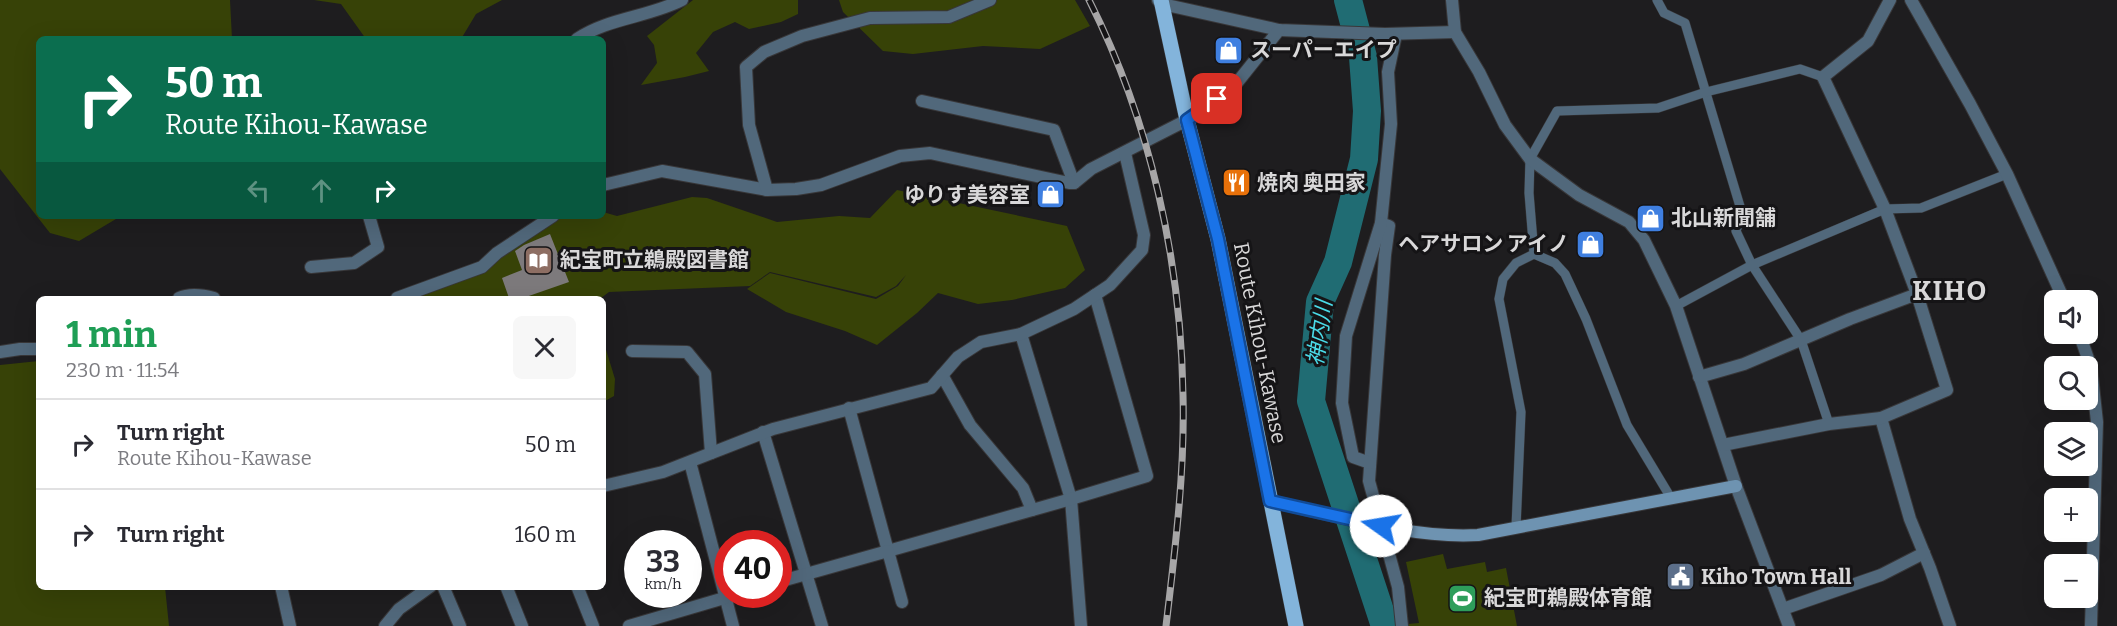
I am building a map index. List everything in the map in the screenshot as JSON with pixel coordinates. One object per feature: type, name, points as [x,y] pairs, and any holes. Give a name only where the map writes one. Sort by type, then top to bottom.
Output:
[{"type":"main road","name":"Route Kihou-Kawase","points":[[1160,1],[1187,120],[1218,239],[1296,626]]},
{"type":"street","points":[[582,36],[589,31],[666,8],[682,0]]},
{"type":"street","points":[[767,190],[748,125],[746,67],[764,52],[802,36],[870,18],[949,17],[990,0]]},
{"type":"street","points":[[1452,0],[1455,32],[1479,72],[1505,125],[1530,159],[1579,195],[1629,222],[1644,240],[1676,306],[1736,486],[1789,626]]},
{"type":"street","points":[[1723,445],[1829,424],[1881,418],[1947,390],[1917,294],[1886,209],[1822,77],[1868,41],[1890,0]]},
{"type":"street","points":[[1911,0],[2007,174],[2059,290]]},
{"type":"street","points":[[1160,1],[1279,30],[1390,34],[1455,32]]},
{"type":"street","points":[[606,184],[662,171],[767,190],[821,185],[900,156],[930,153],[1074,183],[1091,169],[1187,120],[1232,89],[1279,30]]},
{"type":"street","points":[[1370,462],[1353,457],[1342,403],[1346,336],[1382,223],[1391,124],[1388,72],[1390,34]]},
{"type":"street","points":[[922,101],[1054,130],[1074,183]]},
{"type":"street","points":[[606,485],[663,472],[763,432],[931,388],[958,357],[981,342],[1021,334],[1074,309],[1110,285],[1142,250],[1144,236],[1125,153]]},
{"type":"street","points":[[310,267],[354,263],[378,247],[370,219]]},
{"type":"street","points":[[402,296],[482,267],[497,253],[548,219]]},
{"type":"street","points":[[1382,223],[1389,226],[1369,481],[1398,587],[1402,626]]},
{"type":"street","points":[[1699,376],[1744,364],[1917,294]]},
{"type":"street","points":[[792,578],[1147,476],[1095,295]]},
{"type":"street","points":[[183,296],[204,296]]},
{"type":"street","points":[[1021,334],[1071,499],[1081,626]]},
{"type":"street","points":[[2083,344],[2091,367],[2097,422],[2091,626]]},
{"type":"street","points":[[0,352],[36,349]]},
{"type":"street","points":[[632,351],[687,352],[705,374],[711,453]]},
{"type":"street","points":[[942,375],[970,424],[1023,488],[1032,510]]},
{"type":"street","points":[[849,408],[902,602]]},
{"type":"street","points":[[1881,418],[1910,519],[1950,626]]},
{"type":"street","points":[[763,432],[822,626]]},
{"type":"street","points":[[690,462],[714,539]]},
{"type":"street","points":[[1270,501],[1381,526],[1457,536],[1478,535],[1736,486]]},
{"type":"street","points":[[1783,609],[1881,575],[1924,553]]},
{"type":"street","points":[[282,590],[290,626]]},
{"type":"street","points":[[385,626],[399,609],[425,590]]},
{"type":"street","points":[[445,590],[460,626]]},
{"type":"street","points":[[508,590],[522,626]]},
{"type":"street","points":[[579,590],[593,626]]},
{"type":"street","points":[[628,626],[714,601]]},
{"type":"street","points":[[732,608],[733,626]]},
{"type":"lane","points":[[1658,0],[1664,13],[1685,23],[1742,213],[1736,231],[1752,265],[1801,340],[1829,424]]},
{"type":"lane","points":[[1534,254],[1529,193],[1530,159],[1557,111],[1658,108],[1706,92],[1800,69],[1822,77]]},
{"type":"lane","points":[[1676,306],[1752,265],[1886,209],[1921,208],[2007,174]]},
{"type":"lane","points":[[1516,527],[1521,412],[1499,299],[1503,279],[1516,263],[1534,254],[1555,263],[1565,274],[1586,319],[1627,425],[1671,498]]},
{"type":"green space","points":[[0,0],[230,0],[232,36],[36,36],[36,215],[0,169]]},
{"type":"green space","points":[[314,0],[502,0],[476,14],[463,36],[364,36],[341,4]]},
{"type":"green space","points":[[693,0],[798,0],[798,14],[781,22],[749,29],[735,22],[713,32],[696,53],[709,71],[641,85],[657,63],[654,45],[647,36]]},
{"type":"green space","points":[[839,0],[1075,0],[1090,26],[1040,49],[983,46],[913,54],[883,51],[843,12]]},
{"type":"green space","points":[[897,190],[1067,226],[1085,270],[1065,288],[1012,300],[978,304],[938,293],[877,345],[845,331],[786,312],[747,289],[770,273],[876,299],[898,286],[906,275],[896,286],[876,297],[770,272],[750,286],[609,292],[604,296],[412,296],[479,268],[549,219],[606,219],[606,213],[617,216],[692,197],[707,198],[777,222],[839,216],[870,218]]},
{"type":"green space","points":[[39,219],[116,219],[79,241],[50,233]]},
{"type":"green space","points":[[606,350],[615,379],[614,396],[606,400]]},
{"type":"green space","points":[[36,361],[36,590],[165,590],[169,626],[0,626],[0,365]]},
{"type":"green space","name":"紀宝町鵜殿体育館","points":[[1443,554],[1447,569],[1485,562],[1487,572],[1506,568],[1517,626],[1409,626],[1408,624],[1419,623],[1406,562]]},
{"type":"building","name":"紀宝町立鵜殿図書館","points":[[550,234],[569,282],[529,296],[508,296],[502,278],[522,270],[515,251]]},
{"type":"waterway","name":"神内川","points":[[1348,0],[1363,57],[1367,111],[1364,159],[1338,262],[1320,302],[1311,401],[1385,626]]},
{"type":"railway","points":[[1089,0],[1129,94],[1145,143],[1158,192],[1176,293],[1181,344],[1183,424],[1179,511],[1166,626]]},
{"type":"place","name":"スーパーエイプ","points":[[1229,50]]},
{"type":"place","name":"焼肉 奥田家","points":[[1236,183]]},
{"type":"place","name":"ゆりす美容室","points":[[1051,195]]},
{"type":"place","name":"北山新聞舗","points":[[1650,218]]},
{"type":"place","name":"ヘアサロン アイノ","points":[[1590,244]]},
{"type":"place","name":"紀宝町立鵜殿図書館","points":[[539,260]]},
{"type":"place","name":"Kiho Town Hall","points":[[1680,577]]},
{"type":"place","name":"紀宝町鵜殿体育館","points":[[1463,598]]},
{"type":"district","name":"KIHO","points":[[1950,291]]},
{"type":"route","points":[[1217,99],[1187,120],[1218,239],[1270,501],[1381,526]]}]
